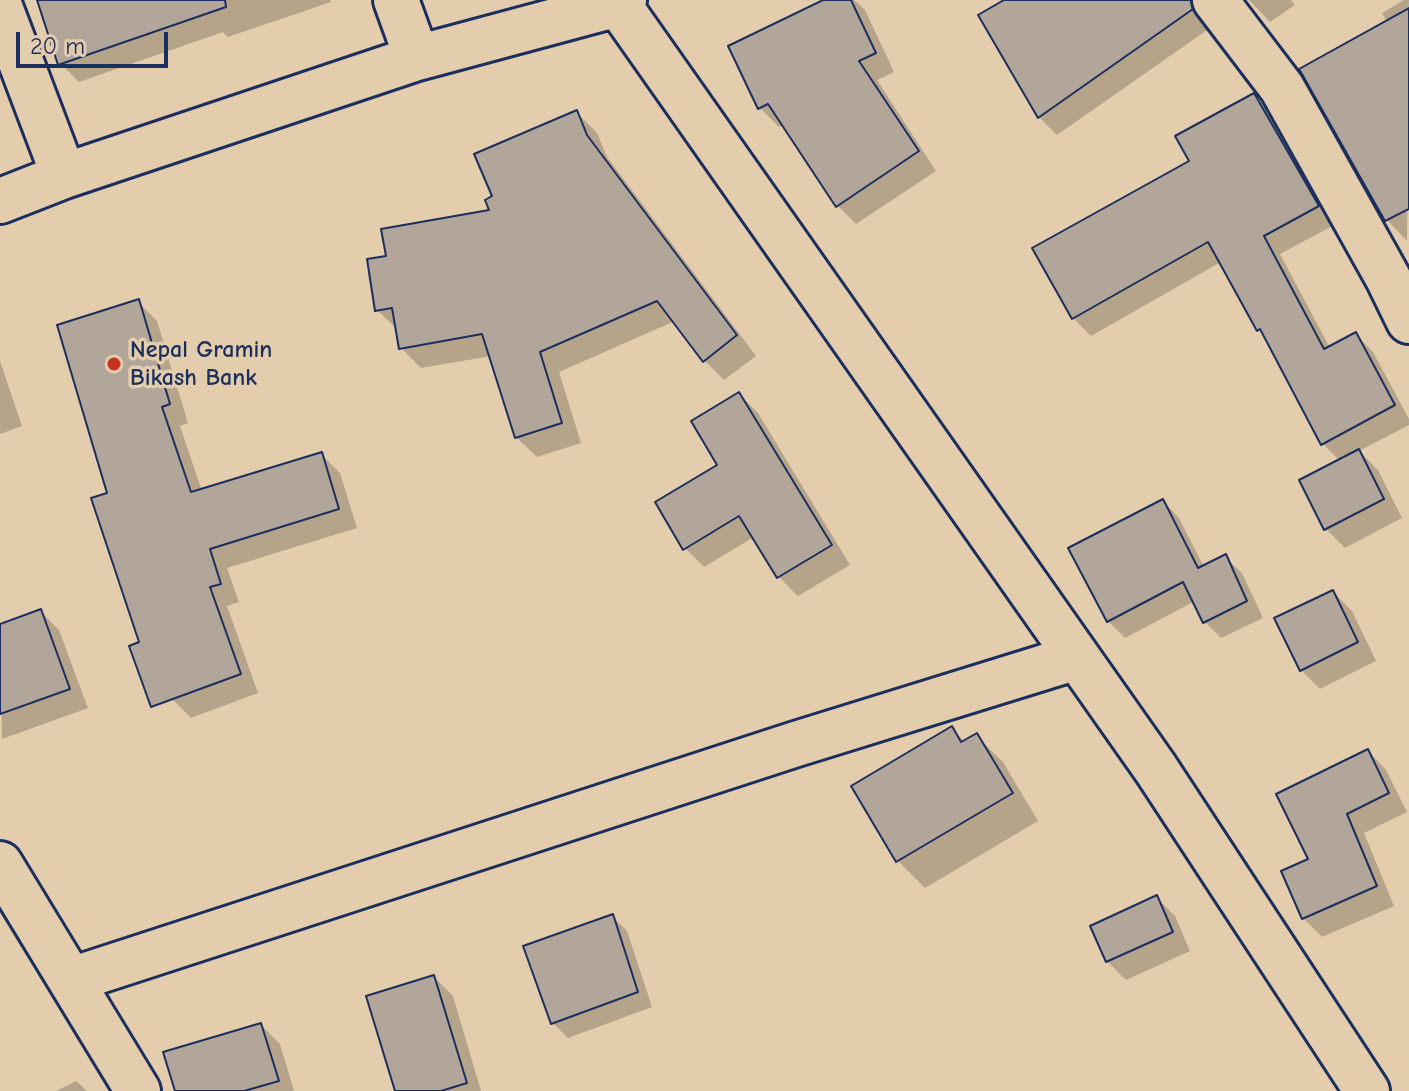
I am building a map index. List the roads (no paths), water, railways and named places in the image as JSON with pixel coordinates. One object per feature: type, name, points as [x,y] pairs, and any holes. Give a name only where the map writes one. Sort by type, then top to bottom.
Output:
[{"type":"street","points":[[396,0],[417,58]]},
{"type":"street","points":[[1215,0],[1282,88],[1409,321]]},
{"type":"street","points":[[0,201],[64,176],[417,58],[621,2],[1156,769],[1367,1091]]},
{"type":"street","points":[[0,7],[64,176]]},
{"type":"street","points":[[71,980],[796,744],[1077,657]]},
{"type":"street","points":[[0,864],[138,1091]]},
{"type":"place","name":"Nepal Gramin Bikash Bank","points":[[114,364]]}]
